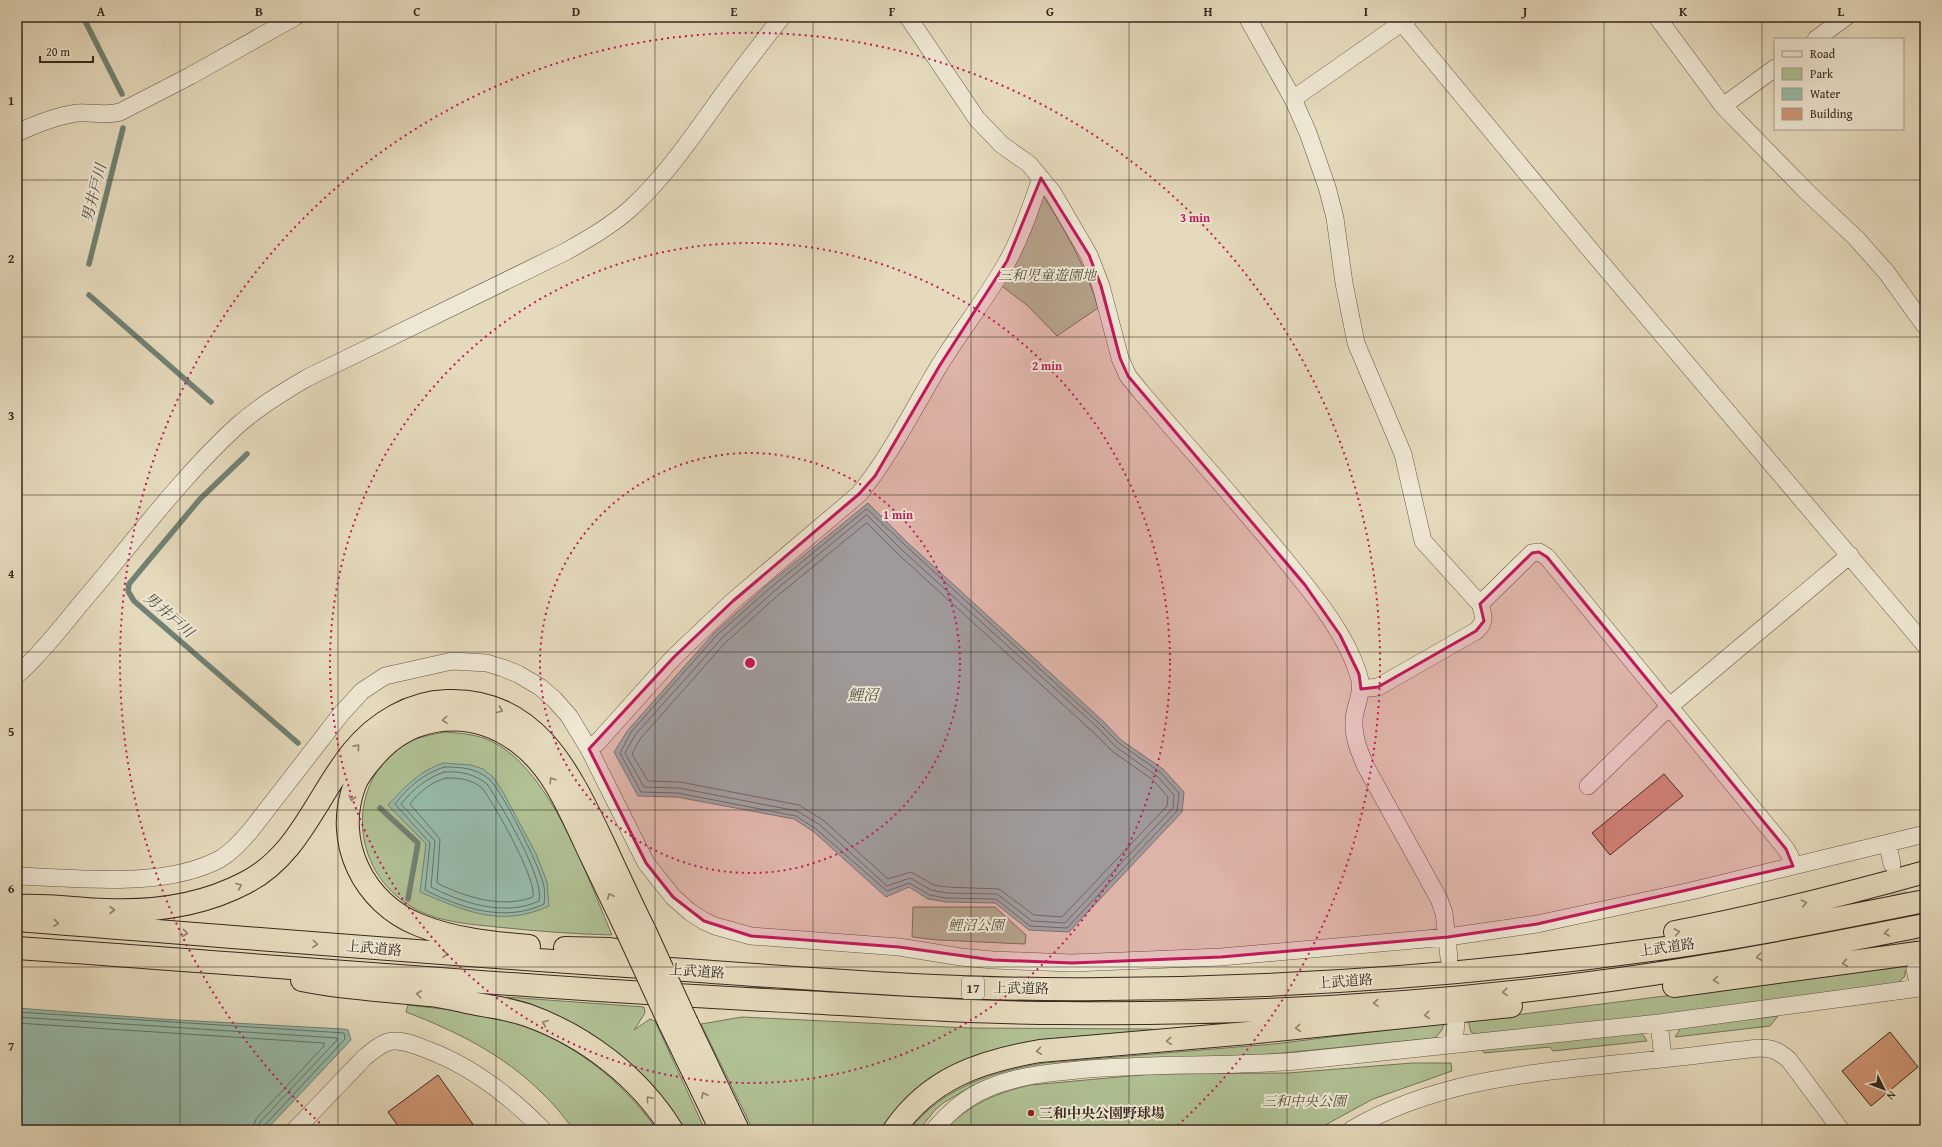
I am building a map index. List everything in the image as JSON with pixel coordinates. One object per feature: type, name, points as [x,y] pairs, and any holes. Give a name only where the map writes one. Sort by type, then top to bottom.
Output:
[{"type":"highway","points":[[17,906],[108,910],[164,907],[193,902],[219,894],[246,883],[269,867],[293,843],[342,765],[367,737],[382,724],[412,708],[439,701],[458,701],[490,707],[514,716],[541,739],[558,758],[584,803],[636,931],[678,1023],[720,1130]]},
{"type":"highway","points":[[636,931],[564,799],[538,761],[525,747],[507,734],[492,727],[455,719],[421,724],[404,731],[390,740],[363,769],[355,784],[349,811],[351,848],[358,871],[370,890],[390,908],[418,925],[447,934],[479,940],[528,946],[610,950],[756,975]]},
{"type":"highway","points":[[1572,960],[1640,939],[1724,922],[1868,888],[1925,872]]},
{"type":"highway","name":"上武道路","points":[[17,920],[482,957],[756,975],[971,988],[1102,989],[1287,985],[1465,972],[1655,950],[1791,928],[1925,901]]},
{"type":"highway","name":"上武道路","points":[[17,948],[748,1000],[966,1011],[1064,1013],[1292,1008],[1382,1003],[1536,989],[1695,968],[1925,925]]},
{"type":"highway","points":[[894,1130],[912,1108],[939,1085],[966,1071],[1010,1056],[1040,1051],[1178,1040],[1436,1014],[1920,961]]},
{"type":"highway","points":[[226,964],[333,987],[431,995],[527,1015],[578,1038],[602,1054],[626,1074],[648,1097],[672,1130]]},
{"type":"highway","points":[[1536,989],[1619,993],[1695,968]]},
{"type":"highway","points":[[678,1023],[738,1130]]},
{"type":"street","points":[[17,133],[62,116],[78,113],[113,114],[120,112],[190,76],[272,23],[295,17]]},
{"type":"street","points":[[17,675],[51,639],[178,488],[247,417],[280,394],[307,378],[565,252],[598,233],[630,209],[653,187],[676,159],[739,72],[782,17]]},
{"type":"street","points":[[908,17],[981,124],[1002,145],[1029,164],[1041,178],[1074,228],[1089,256],[1101,286],[1120,358],[1128,376],[1140,392],[1250,517],[1305,585],[1340,635],[1359,674],[1361,689],[1354,719],[1354,735],[1358,749],[1368,772],[1439,899],[1444,913],[1448,937],[1449,958]]},
{"type":"street","points":[[1247,17],[1293,100],[1318,162],[1335,218],[1344,284],[1356,343],[1403,454],[1411,480],[1420,533],[1428,546],[1480,604],[1484,621],[1476,631],[1378,687],[1361,689]]},
{"type":"street","points":[[1657,17],[1723,106],[1808,193],[1856,238],[1887,273],[1925,326]]},
{"type":"street","points":[[1817,38],[1846,17]]},
{"type":"street","points":[[1293,100],[1407,19]]},
{"type":"street","points":[[1407,19],[1408,30],[1587,246],[1925,645]]},
{"type":"street","points":[[1723,106],[1774,69]]},
{"type":"street","points":[[589,749],[597,743],[684,647],[733,601],[859,494],[874,476],[894,445],[940,365],[1007,261],[1022,229],[1041,178]]},
{"type":"street","points":[[1480,604],[1532,554],[1539,552],[1546,557],[1786,849],[1793,866]]},
{"type":"street","points":[[1588,786],[1670,706],[1850,555]]},
{"type":"street","points":[[17,876],[133,879],[161,877],[206,865],[221,859],[252,830],[341,714],[362,691],[385,676],[452,660],[487,663],[518,674],[540,687],[554,699],[569,716],[589,749],[646,863],[673,897],[690,912],[704,921],[751,936],[899,947],[961,957],[993,960],[1072,963],[1221,957],[1448,937],[1537,924],[1691,891],[1888,845],[1925,834]]},
{"type":"street","points":[[1888,845],[1892,864]]},
{"type":"street","points":[[934,1130],[950,1112],[973,1096],[1019,1078],[1134,1065],[1262,1064],[1297,1061],[1659,1023],[1919,988],[1920,961]]},
{"type":"street","points":[[1454,1044],[1456,1022]]},
{"type":"street","points":[[1659,1023],[1663,1058]]},
{"type":"street","points":[[295,1130],[364,1058],[375,1049],[392,1041],[404,1041],[462,1065],[510,1098],[543,1130]]},
{"type":"street","points":[[1351,1130],[1373,1118],[1424,1098],[1505,1077],[1546,1071],[1759,1048],[1771,1048],[1781,1052],[1789,1060],[1841,1130]]},
{"type":"highlighted area","points":[[1041,178],[1089,255],[1101,286],[1120,358],[1128,376],[1305,585],[1340,635],[1359,674],[1361,689],[1378,687],[1476,631],[1484,621],[1480,604],[1532,553],[1539,552],[1547,557],[1786,849],[1793,866],[1537,924],[1448,937],[1221,957],[1072,963],[993,960],[899,947],[751,936],[704,921],[673,897],[646,863],[589,749],[674,657],[733,601],[859,494],[875,476],[940,365],[1007,261]]},
{"type":"green space","name":"三和児童遊園地","points":[[1044,197],[1060,223],[1082,265],[1098,308],[1057,336],[1027,305],[999,284],[1039,198]]},
{"type":"green space","points":[[444,732],[460,733],[486,739],[508,752],[529,772],[547,796],[563,824],[591,883],[612,935],[540,931],[453,922],[421,912],[391,891],[376,872],[367,850],[362,826],[364,803],[372,780],[386,760],[410,741]]},
{"type":"green space","name":"鯉沼公園","points":[[913,907],[995,907],[1026,935],[1025,944],[938,940],[912,937]]},
{"type":"green space","points":[[1925,963],[1925,968],[1905,971],[1905,976],[1898,983],[1651,1017],[1475,1034],[1471,1032],[1468,1021]]},
{"type":"green space","points":[[507,997],[644,1007],[645,1013],[634,1030],[650,1019],[655,1021],[705,1130],[681,1130],[665,1103],[506,1001]]},
{"type":"green space","points":[[408,1005],[481,1014],[508,1020],[533,1029],[558,1041],[581,1055],[602,1071],[622,1089],[657,1130],[574,1130],[546,1097],[512,1067],[461,1036],[406,1012]]},
{"type":"green space","points":[[1778,1016],[1770,1026],[1675,1037],[1682,1026]]},
{"type":"green space","points":[[742,1017],[969,1028],[1150,1029],[1171,1032],[1014,1047],[964,1060],[941,1071],[919,1086],[899,1105],[881,1130],[753,1130],[701,1024]]},
{"type":"green space","points":[[1444,1023],[1442,1030],[1435,1038],[1272,1054],[1101,1062],[989,1080],[972,1086],[943,1103],[935,1110],[919,1130],[909,1130],[923,1115],[953,1092],[1005,1071],[1044,1063],[1274,1044]]},
{"type":"green space","points":[[1640,1033],[1647,1041],[1553,1051],[1550,1047],[1484,1053],[1481,1049]]},
{"type":"green space","name":"三和中央公園","points":[[1412,1063],[1451,1063],[1452,1071],[1373,1099],[1316,1130],[945,1130],[964,1113],[984,1101],[1007,1091],[1031,1085],[1152,1074],[1288,1073]]},
{"type":"water","name":"鯉沼","points":[[868,503],[908,543],[1103,721],[1121,740],[1163,769],[1184,792],[1182,812],[1069,932],[1029,930],[995,903],[946,902],[928,899],[909,887],[886,897],[814,832],[794,819],[677,797],[638,796],[614,752],[628,730],[714,633],[766,586]]},
{"type":"water","points":[[443,763],[471,765],[483,769],[494,778],[536,854],[547,882],[549,906],[515,916],[499,916],[468,911],[420,892],[426,844],[388,805],[419,775]]},
{"type":"water","points":[[17,1008],[160,1019],[343,1029],[348,1030],[351,1040],[266,1130],[17,1130]]},
{"type":"building","points":[[1664,774],[1683,796],[1610,855],[1592,833]]},
{"type":"building","points":[[1890,1032],[1918,1067],[1871,1106],[1842,1071]]},
{"type":"building","points":[[438,1075],[477,1130],[401,1130],[388,1112]]},
{"type":"waterway","name":"男井戸川","points":[[83,17],[122,94]]},
{"type":"waterway","name":"男井戸川","points":[[89,264],[123,128]]},
{"type":"waterway","name":"男井戸川","points":[[89,295],[211,402]]},
{"type":"waterway","name":"男井戸川","points":[[247,454],[200,499],[129,584],[128,591],[134,601],[298,743]]},
{"type":"waterway","name":"男井戸川","points":[[380,808],[418,843],[408,899]]},
{"type":"tunnel","points":[[1893,868],[1914,966]]},
{"type":"place","name":"三和中央公園野球場","points":[[1031,1113]]}]
